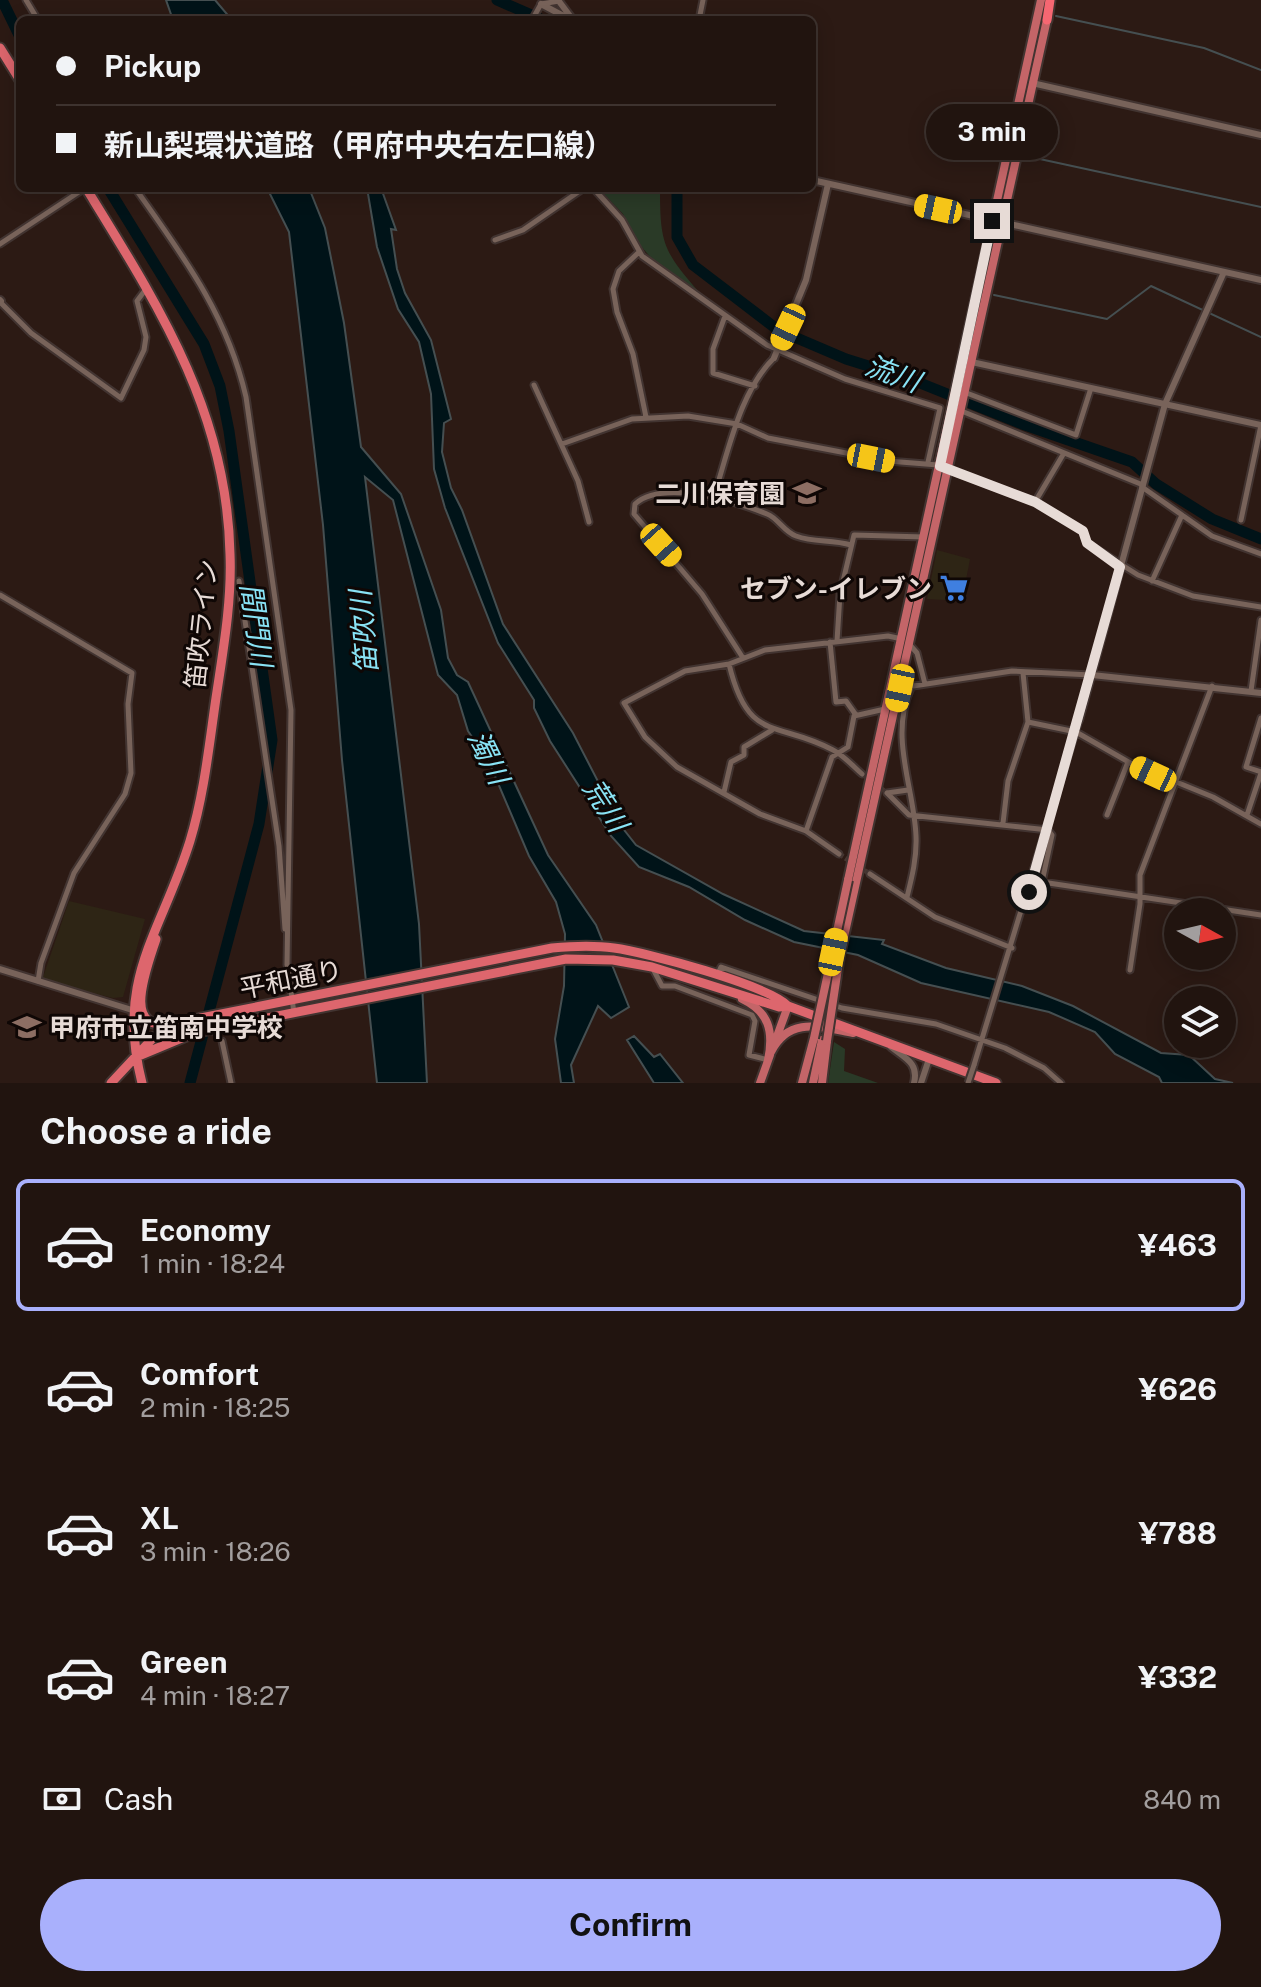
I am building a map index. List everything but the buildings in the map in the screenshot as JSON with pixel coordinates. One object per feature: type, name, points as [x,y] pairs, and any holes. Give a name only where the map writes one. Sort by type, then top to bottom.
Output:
[{"type":"highway","points":[[1047,20],[1051,0]]},
{"type":"highway","points":[[0,48],[3,60],[16,75]]},
{"type":"highway","name":"笛吹ライン","points":[[88,192],[147,288],[191,373],[209,421],[219,466],[230,554],[222,658],[201,796],[186,852],[142,958],[132,1010],[136,1057],[142,1083]]},
{"type":"highway","points":[[170,893],[146,972],[141,1002],[143,1017],[149,1023],[162,1025],[179,1020],[197,1020]]},
{"type":"highway","name":"平和通り","points":[[136,1057],[153,1038],[216,1015],[571,946],[629,950],[717,977],[996,1083]]},
{"type":"highway","name":"平和通り","points":[[136,1057],[196,1032],[566,959],[639,964],[779,1007],[788,1006]]},
{"type":"highway","points":[[111,1083],[136,1057]]},
{"type":"main road","points":[[804,1083],[821,1040],[852,882],[900,688],[943,468],[961,393],[992,221],[1041,0]]},
{"type":"main road","points":[[966,361],[1002,223],[1047,20]]},
{"type":"main road","points":[[813,1083],[900,638],[943,468]]},
{"type":"main road","points":[[689,977],[760,1010],[770,1029],[768,1060]]},
{"type":"main road","points":[[760,1083],[788,1006]]},
{"type":"main road","points":[[768,1060],[778,1040],[796,1027],[812,1026],[868,1036]]},
{"type":"main road","points":[[821,1040],[822,1083]]},
{"type":"street","points":[[534,16],[541,4],[558,0]]},
{"type":"street","points":[[541,4],[564,16]]},
{"type":"street","points":[[1032,83],[1261,135]]},
{"type":"street","points":[[816,181],[1261,280]]},
{"type":"street","points":[[713,499],[737,424],[755,386],[777,351],[806,280],[828,184]]},
{"type":"street","points":[[0,244],[80,192]]},
{"type":"street","points":[[138,192],[218,312],[238,359],[246,397],[291,710],[287,965]]},
{"type":"street","points":[[495,240],[523,230],[578,192]]},
{"type":"street","points":[[597,192],[622,220],[639,251],[777,351],[845,379],[940,408],[928,462]]},
{"type":"street","points":[[639,251],[619,271],[613,289],[617,312],[633,354],[646,417]]},
{"type":"street","points":[[968,1083],[1048,830],[1165,404],[1224,272]]},
{"type":"street","points":[[0,301],[31,333],[121,398],[144,350],[146,337],[137,301],[147,288]]},
{"type":"street","points":[[725,316],[713,349],[713,373],[755,386]]},
{"type":"street","points":[[966,361],[1261,424],[1241,520]]},
{"type":"street","points":[[534,385],[562,444],[589,522]]},
{"type":"street","points":[[961,393],[1076,435],[1091,388]]},
{"type":"street","points":[[957,407],[1142,486],[1212,536],[1261,554]]},
{"type":"street","points":[[562,444],[613,424],[646,417],[700,417],[737,424],[768,438],[888,461],[928,462],[1035,502],[1083,531],[1087,543],[1120,567],[1152,581],[1193,596],[1261,607]]},
{"type":"street","points":[[1035,502],[1064,453]]},
{"type":"street","points":[[743,658],[702,594],[654,539],[633,508],[646,496],[659,493],[713,499],[770,514],[791,534],[818,543],[827,539],[851,545]]},
{"type":"street","points":[[1152,581],[1182,515]]},
{"type":"street","points":[[806,831],[830,762],[848,747],[856,715],[846,701],[836,702],[834,642],[840,594],[854,535],[924,537]]},
{"type":"street","points":[[239,581],[273,808],[287,965],[298,1014]]},
{"type":"street","points":[[0,595],[132,673],[128,704],[131,773],[125,794],[74,873],[41,963],[38,981]]},
{"type":"street","points":[[1251,691],[1261,620]]},
{"type":"street","points":[[839,854],[806,831],[760,814],[658,752],[624,703],[685,671],[729,664],[765,650],[834,642],[900,638],[917,653],[925,684]]},
{"type":"street","points":[[729,664],[740,703],[772,730],[838,753],[862,774]]},
{"type":"street","points":[[1003,823],[1008,781],[1028,722],[1023,673]]},
{"type":"street","points":[[900,688],[1023,673],[1212,685],[1261,693]]},
{"type":"street","points":[[1130,970],[1140,875],[1174,783],[1195,737],[1212,685]]},
{"type":"street","points":[[907,897],[916,858],[914,815],[902,733],[911,688]]},
{"type":"street","points":[[856,715],[885,709]]},
{"type":"street","points":[[1247,815],[1261,773],[1246,767],[1261,718]]},
{"type":"street","points":[[1028,722],[1076,732],[1128,762],[1261,824]]},
{"type":"street","points":[[724,792],[731,762],[744,755],[744,747],[772,730]]},
{"type":"street","points":[[1107,815],[1128,762]]},
{"type":"street","points":[[908,790],[887,793],[914,815],[1048,830],[1052,835],[1042,882],[1261,915]]},
{"type":"street","points":[[870,874],[935,917],[1012,950]]},
{"type":"street","points":[[652,967],[662,986],[675,986],[752,1015],[755,1021],[749,1055],[768,1060]]},
{"type":"street","points":[[717,977],[721,967],[842,1008],[936,1024],[982,1038],[1044,1068],[1061,1083]]},
{"type":"street","points":[[0,969],[132,1010]]},
{"type":"street","points":[[222,1041],[231,1083]]},
{"type":"street","points":[[883,1041],[913,1064],[914,1083]]},
{"type":"street","points":[[921,1083],[929,1059]]},
{"type":"shaded area","points":[[937,550],[970,559],[962,601],[927,599]]},
{"type":"shaded area","points":[[69,901],[145,919],[123,997],[113,998],[42,980]]},
{"type":"green space","points":[[602,192],[660,192],[661,222],[666,245],[699,292],[653,260],[639,244],[623,214]]},
{"type":"green space","points":[[834,1042],[845,1049],[844,1071],[878,1083],[828,1083]]},
{"type":"water","points":[[166,0],[215,0],[229,16],[172,16]]},
{"type":"water","points":[[269,192],[311,192],[325,228],[344,323],[361,447],[401,494],[441,610],[448,658],[457,675],[468,682],[548,855],[596,925],[629,1007],[611,1018],[598,1006],[571,1065],[574,1083],[561,1083],[555,1039],[564,986],[565,934],[556,902],[529,856],[489,762],[468,731],[457,695],[438,675],[393,500],[365,477],[419,924],[427,1083],[377,1083],[342,760],[323,525],[289,232]]},
{"type":"water","name":"荒川","points":[[368,192],[382,192],[396,230],[391,229],[397,269],[405,293],[431,340],[451,419],[444,423],[442,452],[451,488],[462,510],[503,624],[573,733],[621,826],[636,845],[723,894],[804,931],[884,940],[882,944],[946,968],[1022,986],[1073,1006],[1164,1053],[1164,1058],[1192,1058],[1215,1079],[1233,1083],[1162,1083],[1159,1077],[1115,1054],[1095,1032],[1049,1012],[921,983],[858,955],[794,942],[745,920],[689,887],[639,867],[611,836],[550,741],[534,708],[534,700],[498,643],[445,508],[434,469],[431,394],[419,342],[398,309],[377,247]]},
{"type":"water","points":[[634,1036],[654,1057],[660,1054],[683,1083],[654,1083],[627,1040]]},
{"type":"waterway","name":"間門川","points":[[2,0],[16,29]]},
{"type":"waterway","name":"流川","points":[[497,0],[534,16]]},
{"type":"waterway","points":[[1056,16],[1204,48],[1261,70]]},
{"type":"waterway","points":[[1026,156],[1261,207]]},
{"type":"waterway","name":"間門川","points":[[110,192],[204,344],[220,386],[272,740],[259,824],[190,1083]]},
{"type":"waterway","name":"流川","points":[[677,192],[677,237],[693,265],[778,330],[846,359],[910,379],[1022,424],[1132,462],[1156,484],[1212,519],[1261,539]]},
{"type":"waterway","points":[[994,295],[1107,319],[1151,286],[1261,337]]},
{"type":"tunnel","points":[[862,774],[887,793]]},
{"type":"tunnel","points":[[839,854],[870,874]]},
{"type":"place","name":"二川保育園","points":[[807,493]]},
{"type":"place","name":"セブン-イレブン","points":[[954,588]]},
{"type":"place","name":"甲府市立笛南中学校","points":[[27,1027]]},
{"type":"route","points":[[992,221],[940,466],[1035,502],[1060,516],[1083,531],[1087,543],[1120,567],[1029,892]]},
{"type":"water label","name":"笛吹川","points":[[363,632]]},
{"type":"water label","name":"濁川","points":[[489,757]]}]
